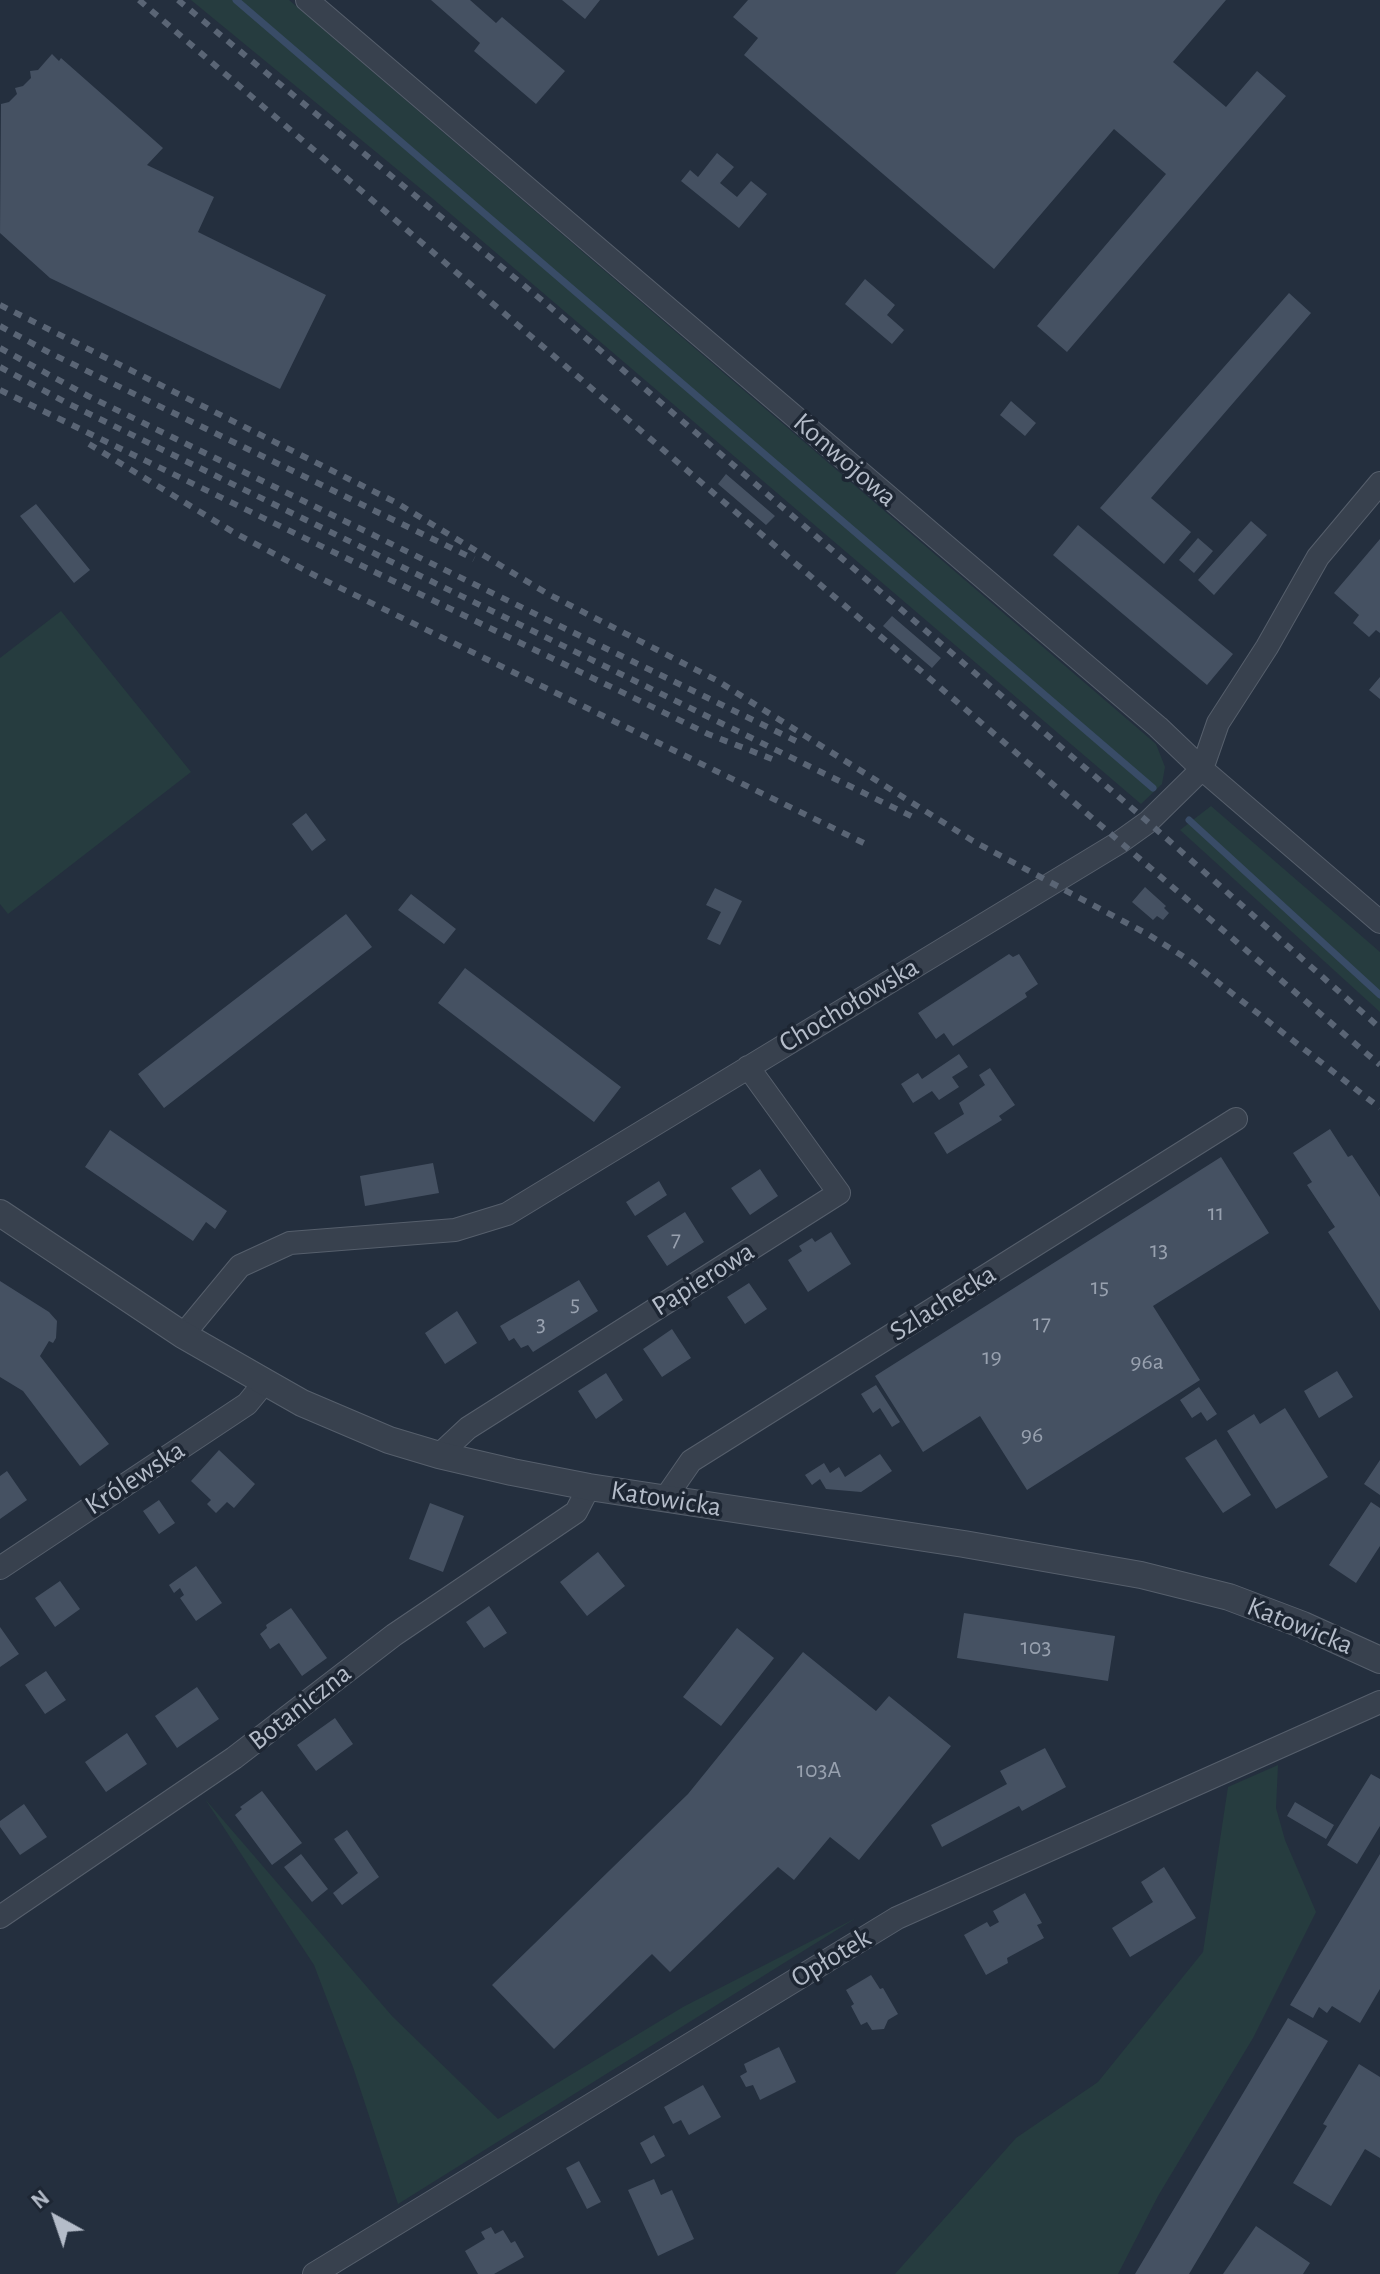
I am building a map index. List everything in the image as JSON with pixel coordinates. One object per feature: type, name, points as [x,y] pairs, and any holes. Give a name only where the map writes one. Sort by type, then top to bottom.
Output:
[{"type":"street","name":"Konwojowa","points":[[307,0],[1148,718],[1202,769],[1380,922]]},
{"type":"street","name":"Chochołowska","points":[[183,1335],[240,1266],[290,1243],[455,1230],[507,1214],[1120,842],[1148,822],[1202,769],[1218,723],[1267,647],[1318,557],[1380,483]]},
{"type":"street","name":"Papierowa","points":[[439,1455],[468,1428],[839,1193],[748,1067]]},
{"type":"street","name":"Szlachecka","points":[[664,1500],[691,1461],[1236,1119]]},
{"type":"street","name":"Katowicka","points":[[0,1213],[183,1335],[302,1403],[389,1440],[439,1455],[589,1487],[964,1544],[1141,1575],[1229,1597],[1303,1625],[1380,1660]]},
{"type":"street","name":"Królewska","points":[[0,1568],[247,1404],[265,1382]]},
{"type":"street","name":"Botaniczna","points":[[0,1917],[234,1758],[394,1635],[576,1512],[589,1487]]},
{"type":"street","name":"Opłotek","points":[[314,2274],[897,1918],[1380,1702]]},
{"type":"green space","points":[[191,0],[289,0],[1156,744],[1165,767],[1162,784],[1141,804],[432,198]]},
{"type":"green space","points":[[61,611],[191,772],[8,914],[0,904],[0,658]]},
{"type":"green space","points":[[1211,806],[1380,952],[1380,1012],[1180,830]]},
{"type":"green space","points":[[1278,1765],[1276,1808],[1285,1840],[1316,1912],[1253,2038],[1158,2196],[1118,2274],[895,2274],[1016,2138],[1098,2082],[1203,1952],[1228,1787]]},
{"type":"green space","points":[[205,1799],[392,2016],[498,2119],[683,2007],[856,1918],[398,2204],[353,2067],[314,1965]]},
{"type":"building","points":[[431,0],[470,0],[496,23],[502,17],[565,71],[536,104],[474,51],[480,43]]},
{"type":"building","points":[[562,0],[600,0],[585,19]]},
{"type":"building","points":[[748,0],[1226,0],[1173,62],[1226,107],[1257,71],[1286,96],[1067,352],[1037,326],[1166,174],[1114,129],[994,269],[744,55],[758,38],[733,17]]},
{"type":"building","points":[[52,54],[59,61],[61,58],[163,148],[147,165],[214,197],[198,232],[326,295],[280,389],[50,278],[0,233],[1,104],[9,102],[17,94],[15,88],[23,86],[31,78],[30,71],[38,70]]},
{"type":"building","points":[[717,153],[734,167],[720,183],[737,197],[751,181],[767,194],[739,228],[681,181],[690,170],[698,177]]},
{"type":"building","points":[[865,279],[895,305],[887,315],[904,330],[892,344],[845,304]]},
{"type":"building","points":[[1289,293],[1311,313],[1151,498],[1191,532],[1164,564],[1100,508]]},
{"type":"building","points":[[1011,401],[1036,423],[1025,436],[1000,415]]},
{"type":"building","points":[[726,474],[775,516],[766,525],[718,484]]},
{"type":"building","points":[[36,504],[90,570],[74,583],[20,516]]},
{"type":"building","points":[[1251,521],[1267,535],[1214,595],[1198,580]]},
{"type":"building","points":[[1078,525],[1233,654],[1207,685],[1053,555]]},
{"type":"building","points":[[1198,538],[1213,551],[1194,573],[1179,560]]},
{"type":"building","points":[[1380,539],[1380,633],[1376,630],[1369,637],[1353,623],[1359,615],[1334,593]]},
{"type":"building","points":[[892,616],[941,658],[932,668],[883,626]]},
{"type":"building","points":[[1380,677],[1380,699],[1369,690]]},
{"type":"building","points":[[306,813],[326,840],[312,851],[292,824]]},
{"type":"building","points":[[1145,887],[1166,906],[1164,908],[1169,913],[1163,920],[1157,916],[1153,920],[1132,902]]},
{"type":"building","points":[[715,888],[742,901],[720,945],[707,939],[721,912],[706,905]]},
{"type":"building","points":[[411,894],[456,929],[444,944],[398,910]]},
{"type":"building","points":[[346,914],[372,947],[164,1108],[138,1074]]},
{"type":"building","points":[[1009,954],[1013,957],[1019,954],[1038,984],[1025,993],[1027,997],[953,1046],[944,1033],[936,1039],[918,1013]]},
{"type":"building","points":[[465,968],[621,1087],[594,1122],[438,1003]]},
{"type":"building","points":[[959,1054],[968,1067],[952,1077],[959,1087],[939,1100],[932,1091],[913,1103],[901,1084],[918,1073],[922,1079]]},
{"type":"building","points":[[990,1068],[1015,1105],[999,1116],[1002,1120],[947,1154],[934,1133],[964,1114],[959,1103],[985,1085],[979,1075]]},
{"type":"building","points":[[1330,1129],[1380,1197],[1380,1311],[1328,1232],[1335,1227],[1307,1185],[1312,1182],[1293,1153]]},
{"type":"building","points":[[110,1130],[227,1211],[215,1229],[206,1222],[193,1241],[85,1167]]},
{"type":"building","points":[[1221,1157],[1269,1233],[1153,1306],[1200,1380],[1027,1490],[980,1416],[923,1452],[875,1376]]},
{"type":"building","points":[[433,1163],[439,1193],[365,1206],[360,1176]]},
{"type":"building","points":[[760,1169],[778,1196],[750,1215],[731,1188]]},
{"type":"building","points":[[659,1181],[667,1195],[635,1216],[626,1202]]},
{"type":"building","points":[[685,1212],[704,1242],[667,1266],[647,1236]]},
{"type":"building","points":[[831,1232],[851,1264],[808,1292],[788,1260],[802,1251],[799,1246],[812,1238],[815,1242]]},
{"type":"building","points":[[579,1280],[598,1311],[533,1352],[528,1345],[521,1348],[514,1338],[509,1341],[500,1326]]},
{"type":"building","points":[[0,1281],[49,1312],[57,1321],[56,1338],[53,1343],[49,1341],[40,1356],[109,1444],[80,1466],[23,1391],[0,1377]]},
{"type":"building","points":[[749,1283],[767,1309],[745,1324],[727,1297]]},
{"type":"building","points":[[457,1311],[477,1343],[445,1364],[425,1333]]},
{"type":"building","points":[[672,1329],[691,1358],[662,1377],[643,1349]]},
{"type":"building","points":[[1337,1371],[1353,1397],[1319,1418],[1304,1391]]},
{"type":"building","points":[[606,1373],[623,1400],[596,1419],[578,1391]]},
{"type":"building","points":[[876,1385],[900,1422],[892,1427],[880,1408],[873,1413],[861,1394]]},
{"type":"building","points":[[1199,1387],[1217,1414],[1207,1421],[1201,1412],[1192,1418],[1180,1400]]},
{"type":"building","points":[[1285,1408],[1328,1477],[1276,1509],[1227,1431],[1254,1414],[1260,1424]]},
{"type":"building","points":[[1216,1439],[1251,1495],[1223,1513],[1185,1458]]},
{"type":"building","points":[[219,1450],[255,1484],[234,1508],[227,1502],[216,1513],[207,1504],[211,1500],[191,1481]]},
{"type":"building","points":[[880,1454],[892,1471],[861,1492],[826,1489],[820,1479],[812,1485],[805,1475],[824,1463],[830,1473],[839,1467],[845,1477]]},
{"type":"building","points":[[1380,1460],[1380,1495],[1364,1484]]},
{"type":"building","points":[[7,1471],[27,1500],[0,1519],[0,1476]]},
{"type":"building","points":[[159,1500],[175,1523],[159,1534],[143,1511]]},
{"type":"building","points":[[1371,1502],[1380,1508],[1380,1546],[1356,1583],[1329,1565]]},
{"type":"building","points":[[430,1503],[464,1516],[443,1572],[409,1559]]},
{"type":"building","points":[[598,1552],[625,1586],[587,1616],[560,1582]]},
{"type":"building","points":[[196,1566],[222,1603],[196,1621],[180,1598],[184,1595],[180,1588],[174,1593],[169,1585]]},
{"type":"building","points":[[60,1581],[80,1609],[55,1627],[35,1598]]},
{"type":"building","points":[[489,1606],[507,1633],[484,1648],[466,1622]]},
{"type":"building","points":[[291,1608],[327,1658],[302,1676],[279,1643],[270,1649],[260,1634],[267,1628],[266,1625]]},
{"type":"building","points":[[964,1613],[1115,1636],[1108,1681],[957,1658]]},
{"type":"building","points":[[0,1627],[19,1654],[0,1667]]},
{"type":"building","points":[[737,1628],[774,1658],[721,1726],[683,1697]]},
{"type":"building","points":[[803,1652],[876,1711],[889,1696],[951,1746],[859,1860],[830,1837],[794,1880],[778,1867],[670,1972],[652,1954],[554,2049],[492,1985],[688,1794]]},
{"type":"building","points":[[46,1671],[66,1700],[45,1714],[25,1685]]},
{"type":"building","points":[[197,1687],[219,1719],[177,1748],[155,1716]]},
{"type":"building","points":[[335,1718],[353,1744],[316,1771],[297,1745]]},
{"type":"building","points":[[127,1733],[147,1764],[106,1792],[85,1762]]},
{"type":"building","points":[[1045,1748],[1066,1787],[1022,1811],[1019,1806],[942,1847],[931,1825],[1007,1784],[1000,1771]]},
{"type":"building","points":[[1371,1774],[1380,1779],[1380,1826],[1357,1864],[1327,1845]]},
{"type":"building","points":[[262,1791],[302,1843],[272,1865],[235,1815],[242,1809],[240,1807]]},
{"type":"building","points":[[1295,1802],[1334,1825],[1326,1839],[1287,1816]]},
{"type":"building","points":[[24,1804],[47,1837],[20,1855],[0,1827],[0,1821]]},
{"type":"building","points":[[347,1830],[379,1877],[342,1905],[333,1893],[358,1873],[334,1839]]},
{"type":"building","points":[[301,1854],[328,1889],[312,1902],[284,1867]]},
{"type":"building","points":[[1380,1854],[1380,1989],[1360,2023],[1332,2006],[1327,2013],[1319,2007],[1313,2018],[1290,2005]]},
{"type":"building","points":[[1164,1867],[1196,1918],[1130,1957],[1112,1928],[1153,1902],[1141,1882]]},
{"type":"building","points":[[1025,1893],[1042,1923],[1037,1925],[1044,1938],[1007,1958],[1008,1963],[986,1975],[964,1935],[987,1922],[990,1927],[999,1922],[993,1911]]},
{"type":"building","points":[[871,1975],[880,1989],[883,1988],[898,2014],[888,2020],[884,2029],[872,2030],[867,2022],[861,2025],[846,1990]]},
{"type":"building","points":[[1288,2018],[1328,2041],[1189,2274],[1135,2274]]},
{"type":"building","points":[[779,2047],[796,2082],[760,2100],[753,2085],[746,2087],[740,2076],[747,2072],[744,2064]]},
{"type":"building","points":[[1359,2064],[1380,2077],[1380,2158],[1365,2149],[1331,2206],[1293,2183]]},
{"type":"building","points":[[703,2085],[721,2117],[689,2135],[681,2120],[673,2124],[664,2107]]},
{"type":"building","points":[[654,2135],[665,2156],[651,2164],[640,2143]]},
{"type":"building","points":[[579,2161],[601,2202],[587,2209],[566,2168]]},
{"type":"building","points":[[654,2179],[661,2195],[672,2190],[694,2239],[658,2256],[628,2190]]},
{"type":"building","points":[[1256,2226],[1310,2263],[1303,2274],[1223,2274]]},
{"type":"building","points":[[491,2227],[495,2234],[503,2230],[511,2243],[515,2241],[524,2257],[494,2274],[478,2274],[465,2251],[485,2239],[481,2232]]},
{"type":"waterway","points":[[236,0],[1153,788]]},
{"type":"waterway","points":[[1189,820],[1380,995]]},
{"type":"railway","points":[[139,0],[1380,1065]]},
{"type":"railway","points":[[178,0],[544,302],[1148,822],[1380,1028]]},
{"type":"railway","points":[[0,305],[395,502],[548,594],[716,680],[973,841],[1149,935],[1189,960],[1380,1108]]},
{"type":"railway","points":[[0,326],[474,559]]},
{"type":"railway","points":[[0,348],[88,396],[796,741]]},
{"type":"railway","points":[[0,367],[67,403],[915,818]]},
{"type":"railway","points":[[0,390],[708,734],[772,759]]},
{"type":"railway","points":[[89,444],[233,532],[316,576],[870,846]]}]
